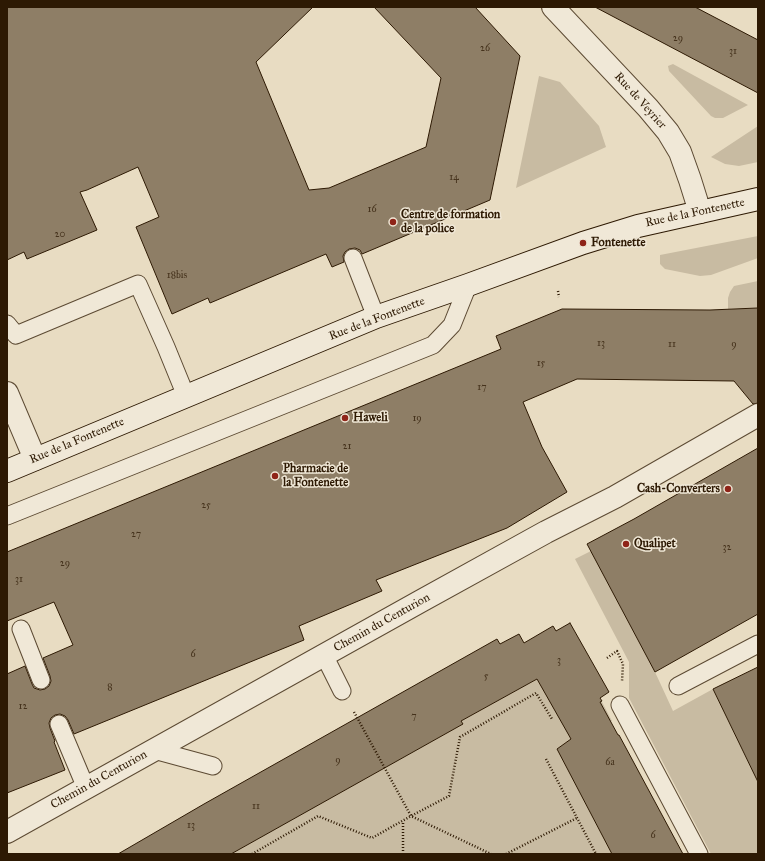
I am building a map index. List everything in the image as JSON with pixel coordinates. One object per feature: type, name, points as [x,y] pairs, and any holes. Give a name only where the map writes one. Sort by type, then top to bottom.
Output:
[{"type":"street","name":"Rue de Veyrier","points":[[553,7],[648,108],[668,132],[680,152],[700,212]]},
{"type":"street","name":"Rue de la Fontenette","points":[[7,471],[376,317],[468,286],[583,243],[612,234],[638,226],[758,199]]},
{"type":"street","points":[[7,393],[35,459]]},
{"type":"street","name":"Chemin du Centurion","points":[[7,832],[546,532],[616,497],[758,414]]},
{"type":"lane","points":[[353,258],[376,317]]},
{"type":"lane","points":[[7,324],[16,335],[138,284],[186,396]]},
{"type":"lane","points":[[7,516],[434,345],[452,324],[468,286]]},
{"type":"lane","points":[[21,628],[41,680]]},
{"type":"lane","points":[[678,686],[758,644]]},
{"type":"lane","points":[[324,655],[342,691]]},
{"type":"lane","points":[[620,705],[699,854]]},
{"type":"lane","points":[[59,724],[86,788]]},
{"type":"lane","points":[[154,750],[212,766]]},
{"type":"path","points":[[558,291],[559,298]]},
{"type":"path","points":[[607,658],[617,652],[623,664],[620,705]]},
{"type":"path","points":[[342,691],[411,816],[491,854]]},
{"type":"path","points":[[252,854],[318,816],[372,838],[449,796],[460,737],[536,693],[552,719]]},
{"type":"path","points":[[546,759],[596,854]]},
{"type":"path","points":[[506,854],[577,818]]},
{"type":"path","points":[[403,820],[403,854]]},
{"type":"shaded area","points":[[673,64],[748,105],[723,118],[715,118],[711,116],[669,71],[668,66]]},
{"type":"shaded area","points":[[539,76],[560,82],[599,126],[606,147],[516,188]]},
{"type":"shaded area","points":[[758,126],[758,162],[739,166],[725,164],[711,157]]},
{"type":"shaded area","points":[[758,236],[758,258],[711,275],[700,276],[665,269],[660,264],[660,255]]},
{"type":"shaded area","points":[[758,281],[758,309],[728,309],[728,298],[734,286]]},
{"type":"shaded area","points":[[591,551],[655,672],[673,711],[713,689],[758,782],[758,854],[711,854],[629,698],[629,662],[575,559]]},
{"type":"shaded area","points":[[537,679],[601,700],[612,721],[584,730],[557,749],[612,854],[231,854],[463,724],[461,721]]},
{"type":"building","points":[[7,7],[313,7],[256,62],[309,190],[329,188],[426,147],[441,78],[374,7],[475,7],[520,56],[490,200],[362,254],[360,250],[355,248],[349,249],[343,256],[344,262],[332,267],[326,254],[210,303],[208,298],[172,314],[136,227],[159,217],[138,167],[80,192],[97,230],[27,259],[24,252],[7,260]]},
{"type":"building","points":[[595,7],[695,7],[758,40],[758,93]]},
{"type":"building","points":[[758,308],[758,403],[753,404],[734,381],[577,379],[523,402],[542,447],[567,492],[507,528],[376,580],[382,591],[299,626],[304,640],[74,734],[65,716],[60,714],[55,715],[51,718],[49,723],[55,741],[54,742],[65,770],[7,793],[7,674],[25,666],[34,688],[40,690],[45,689],[49,686],[51,681],[43,658],[73,645],[54,602],[7,621],[7,552],[501,349],[496,336],[562,309],[710,310]]},
{"type":"building","points":[[758,448],[758,614],[655,672],[587,544],[634,519]]},
{"type":"building","points":[[570,623],[609,692],[600,698],[602,701],[600,702],[683,854],[612,854],[557,749],[571,739],[537,679],[461,721],[463,724],[231,854],[118,854],[497,639],[500,644],[519,634],[524,643],[553,626],[556,631]]},
{"type":"building","points":[[758,667],[758,782],[713,689]]},
{"type":"place","name":"Centre de formation de la police","points":[[393,222]]},
{"type":"place","name":"Fontenette","points":[[583,243]]},
{"type":"place","name":"Haweli","points":[[345,418]]},
{"type":"place","name":"Pharmacie de la Fontenette","points":[[275,476]]},
{"type":"place","name":"Cash-Converters","points":[[728,489]]},
{"type":"place","name":"Qualipet","points":[[626,544]]}]
